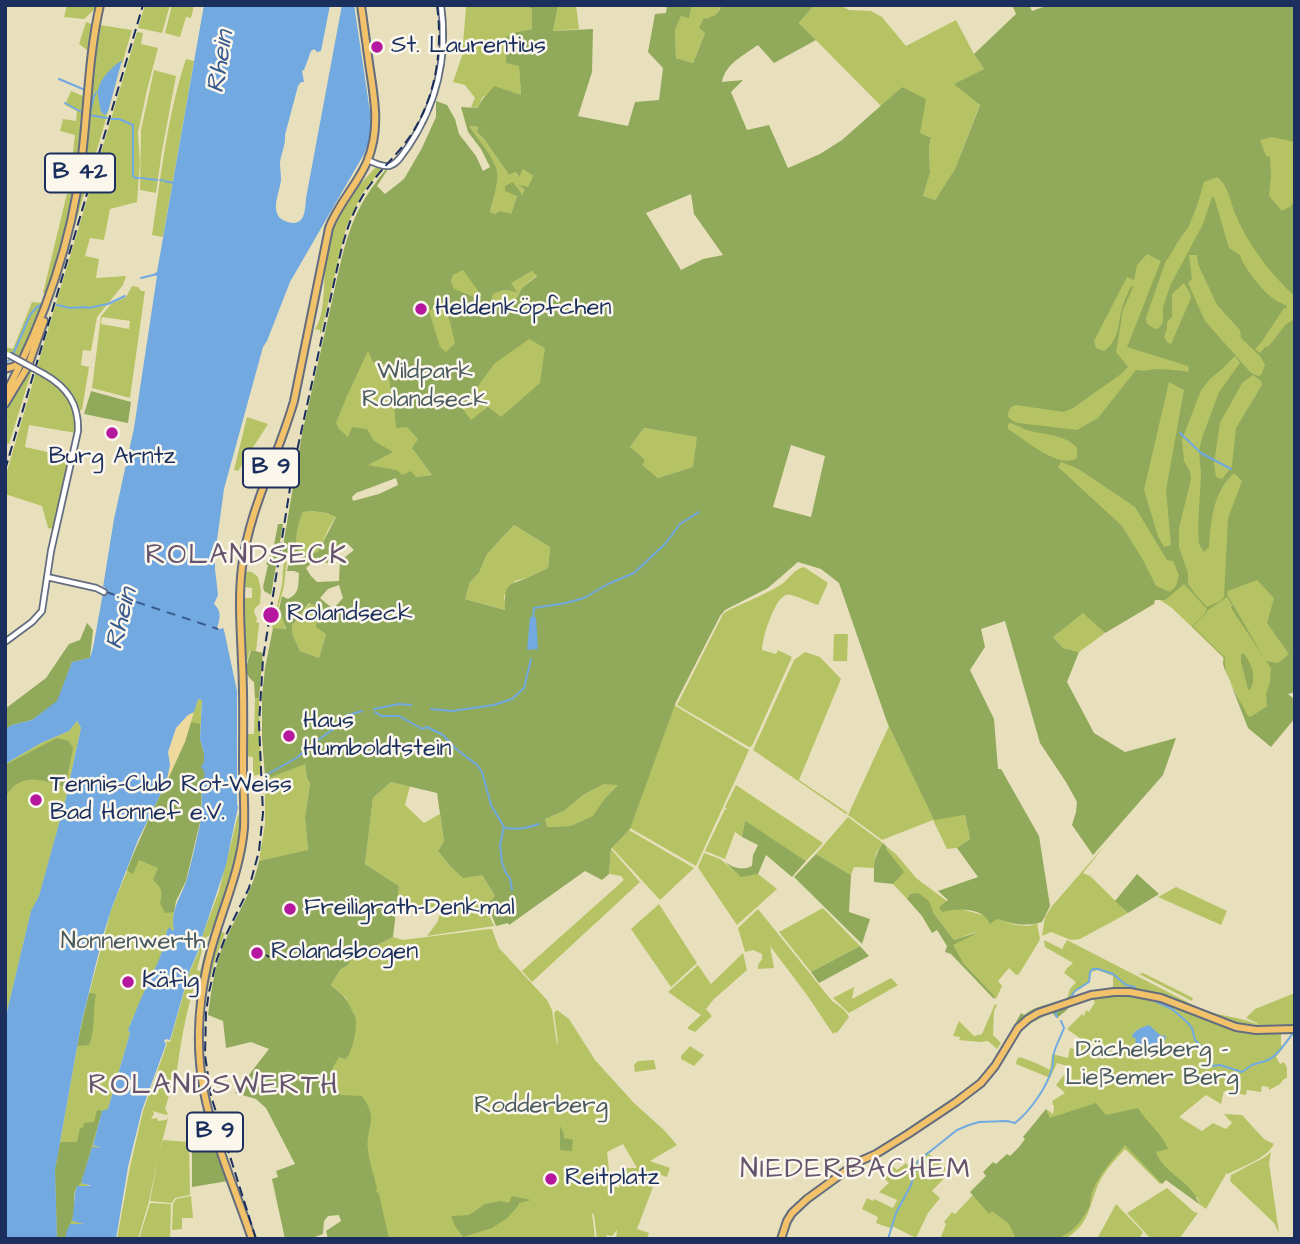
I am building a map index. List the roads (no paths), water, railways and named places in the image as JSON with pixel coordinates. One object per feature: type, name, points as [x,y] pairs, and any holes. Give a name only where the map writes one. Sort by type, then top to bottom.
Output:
[{"type":"main road","name":"B 42","points":[[6,393],[25,356],[51,289],[68,234],[78,183],[89,71],[100,5]]},
{"type":"main road","name":"B 9","points":[[252,1239],[210,1116],[202,1080],[200,1016],[206,968],[237,868],[242,843],[243,682],[240,604],[243,560],[254,512],[294,401],[331,223],[368,160],[376,132],[377,117],[360,5]]},
{"type":"main road","points":[[5,404],[28,366],[46,316],[51,289]]},
{"type":"main road","points":[[6,393],[9,380],[5,372],[25,356]]},
{"type":"main road","points":[[781,1239],[792,1213],[807,1199],[853,1165],[880,1151],[979,1085],[995,1066],[1018,1028],[1045,1010],[1096,994],[1140,993],[1161,998],[1236,1027],[1256,1030],[1295,1029]]},
{"type":"street","points":[[368,160],[387,166],[397,162],[426,117],[436,91],[442,59],[444,33],[441,5]]},
{"type":"street","points":[[5,642],[40,614],[52,542],[78,425],[72,399],[58,383],[7,354]]},
{"type":"street","points":[[47,577],[96,587],[104,592]]},
{"type":"water","name":"Rhein","points":[[204,5],[330,5],[321,51],[311,51],[302,71],[304,82],[298,86],[285,135],[276,202],[280,218],[297,223],[303,217],[342,5],[354,5],[371,119],[370,139],[290,282],[263,347],[224,489],[215,555],[218,595],[214,604],[220,615],[217,628],[224,630],[237,691],[238,807],[226,865],[202,937],[199,939],[201,944],[190,970],[170,1040],[164,1041],[166,1044],[142,1110],[128,1167],[116,1239],[66,1239],[66,1233],[70,1224],[84,1224],[72,1221],[77,1186],[92,1186],[81,1183],[92,1147],[101,1148],[93,1145],[102,1111],[108,1109],[130,1033],[128,1030],[161,953],[167,930],[170,927],[174,930],[175,910],[191,864],[201,819],[205,774],[201,767],[204,762],[200,739],[202,700],[198,699],[194,712],[176,728],[168,752],[170,765],[166,783],[138,840],[102,939],[81,1025],[55,1170],[57,1239],[5,1239],[5,1020],[31,911],[39,896],[65,802],[81,728],[77,721],[69,731],[41,743],[5,764],[5,729],[32,720],[57,701],[72,662],[90,658],[93,648],[114,519],[134,428],[157,276],[155,273]]},
{"type":"water","points":[[122,60],[105,115],[101,112],[98,89],[106,75]]},
{"type":"water","points":[[530,617],[536,617],[538,649],[527,650]]},
{"type":"water","points":[[1149,1025],[1160,1035],[1166,1036],[1164,1044],[1151,1054],[1139,1050],[1136,1039],[1132,1037],[1136,1031]]},
{"type":"waterway","points":[[59,79],[85,90]]},
{"type":"waterway","points":[[90,113],[97,92]]},
{"type":"waterway","points":[[65,103],[83,113]]},
{"type":"waterway","points":[[89,115],[107,118]]},
{"type":"waterway","points":[[111,119],[119,119],[133,125],[133,176],[139,178]]},
{"type":"waterway","points":[[141,178],[157,180]]},
{"type":"waterway","points":[[164,181],[174,183]]},
{"type":"waterway","points":[[141,278],[157,274]]},
{"type":"waterway","points":[[57,305],[88,308],[108,304],[125,296]]},
{"type":"waterway","points":[[5,363],[11,359],[30,315],[41,305]]},
{"type":"waterway","points":[[1180,433],[1201,453],[1231,469]]},
{"type":"waterway","points":[[533,617],[534,608],[584,598],[634,573],[665,544],[680,524],[699,512]]},
{"type":"waterway","points":[[431,709],[452,711],[494,705],[512,699],[524,688],[531,659]]},
{"type":"waterway","points":[[374,709],[399,704],[411,705]]},
{"type":"waterway","points":[[266,775],[298,757],[339,725],[345,716],[362,711]]},
{"type":"waterway","points":[[375,712],[381,716],[399,716],[422,729],[427,727],[443,735]]},
{"type":"waterway","points":[[444,736],[482,772],[491,805],[504,827],[500,845],[502,863],[510,878],[512,890]]},
{"type":"waterway","points":[[506,828],[539,824]]},
{"type":"waterway","points":[[1070,998],[1075,991],[1089,982],[1093,969],[1113,974],[1126,985],[1135,987]]},
{"type":"waterway","points":[[1148,998],[1172,1009],[1187,1022],[1212,1066],[1220,1065],[1242,1072],[1252,1065],[1272,1058],[1293,1033]]},
{"type":"waterway","points":[[1057,1017],[1056,1011],[1065,1007]]},
{"type":"waterway","points":[[888,1239],[918,1161],[957,1130],[979,1122],[1015,1123],[1032,1106],[1042,1092],[1052,1069],[1053,1055],[1064,1028],[1061,1021]]},
{"type":"railway","points":[[5,470],[143,5]]},
{"type":"railway","points":[[256,1239],[211,1096],[205,1055],[206,1012],[217,959],[249,888],[259,851],[263,813],[259,724],[263,659],[293,469],[339,260],[347,230],[364,194],[411,135],[426,105],[436,73],[438,56],[437,5]]},
{"type":"place","name":"St. Laurentius","points":[[377,47]]},
{"type":"place","name":"Heldenköpfchen","points":[[421,309]]},
{"type":"place","name":"Burg Arntz","points":[[112,433]]},
{"type":"place","name":"Rolandseck","points":[[271,615]]},
{"type":"place","name":"Haus Humboldtstein","points":[[289,736]]},
{"type":"place","name":"Tennis-Club Rot-Weiss Bad Honnef e.V.","points":[[36,800]]},
{"type":"place","name":"Freiligrath-Denkmal","points":[[290,909]]},
{"type":"place","name":"Rolandsbogen","points":[[257,953]]},
{"type":"place","name":"Käfig","points":[[128,982]]},
{"type":"place","name":"Reitplatz","points":[[551,1179]]},
{"type":"district","name":"ROLANDSECK","points":[[247,557]]},
{"type":"district","name":"ROLANDSWERTH","points":[[214,1087]]},
{"type":"district","name":"NIEDERBACHEM","points":[[856,1171]]},
{"type":"park label","name":"Wildpark Rolandseck","points":[[425,387]]},
{"type":"park label","name":"Nonnenwerth","points":[[133,943]]},
{"type":"park label","name":"Dächelsberg - Ließemer Berg","points":[[1152,1065]]},
{"type":"park label","name":"Rodderberg","points":[[541,1107]]}]
